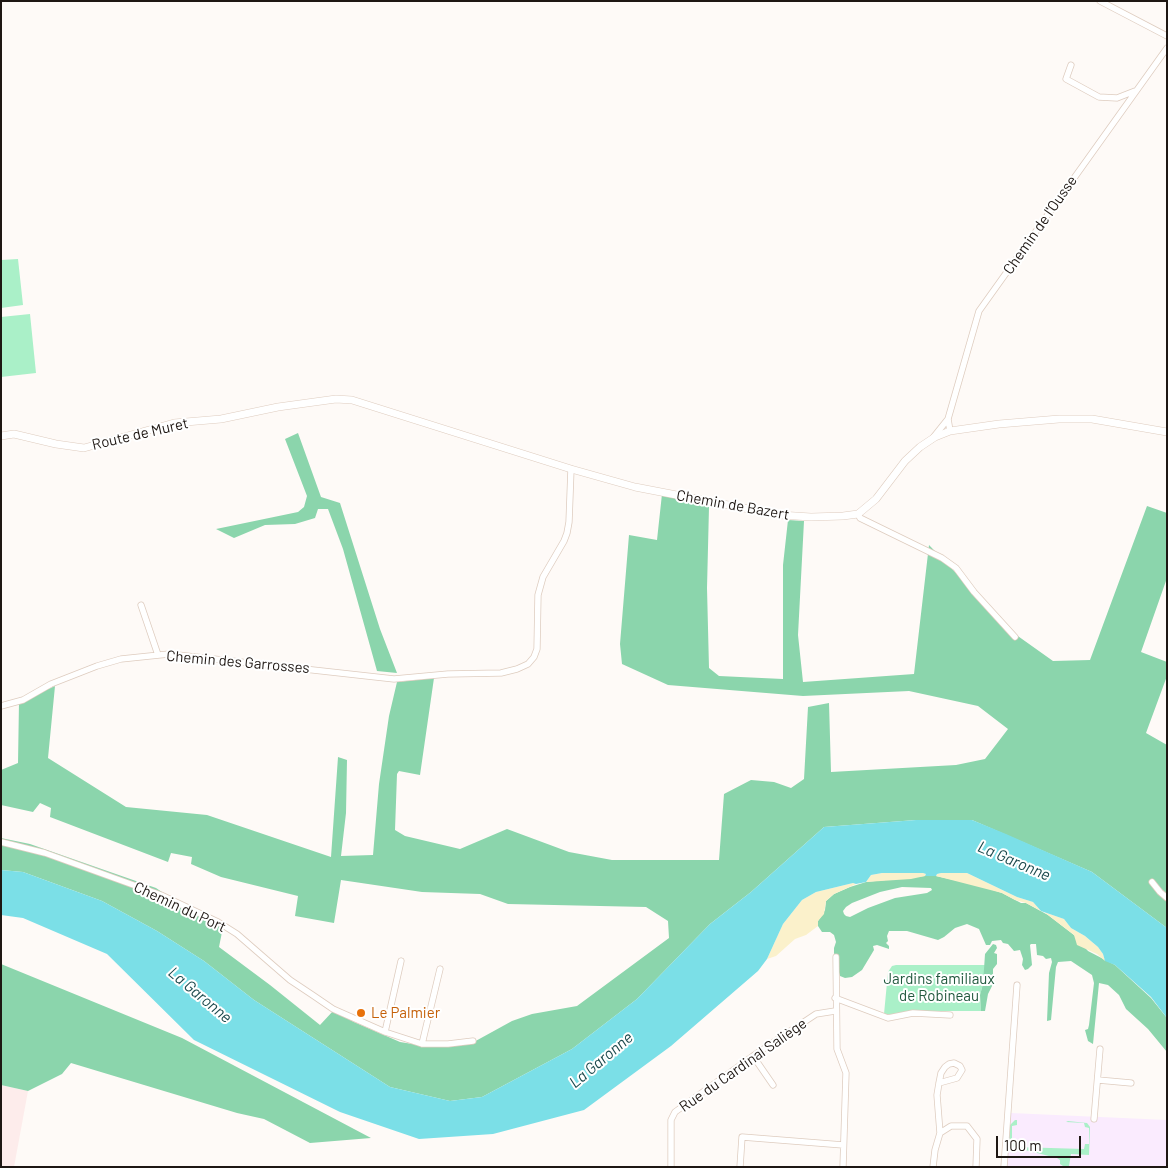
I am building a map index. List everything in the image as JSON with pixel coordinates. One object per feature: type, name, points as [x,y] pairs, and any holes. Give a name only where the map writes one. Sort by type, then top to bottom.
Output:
[{"type":"street","points":[[1100,1],[1167,36]]},
{"type":"street","name":"Chemin de l'Ousse","points":[[932,439],[948,420],[979,311],[1167,48]]},
{"type":"street","points":[[1071,65],[1066,79],[1099,97],[1117,98],[1136,90]]},
{"type":"street","name":"Chemin de Bazert","points":[[278,407],[336,399],[352,400],[635,488],[780,514],[812,517],[858,514]]},
{"type":"street","name":"Route de Muret","points":[[1,436],[14,434],[56,444],[84,448],[174,423],[221,419],[278,407]]},
{"type":"street","points":[[1015,637],[974,592],[956,568],[942,558],[860,518],[858,514],[876,499],[905,461],[920,447],[950,431],[999,424],[1059,419],[1092,419],[1167,432]]},
{"type":"street","name":"Chemin de l'Ousse","points":[[948,420],[950,431]]},
{"type":"street","name":"Chemin des Garrosses","points":[[1,706],[23,700],[51,684],[97,666],[121,659],[169,654],[394,679],[448,674],[501,673],[517,669],[528,664],[534,657],[537,649],[538,595],[543,576],[564,541],[568,528],[571,469]]},
{"type":"street","points":[[142,605],[158,655]]},
{"type":"street","name":"Chemin du Port","points":[[1,842],[45,853],[161,895],[218,922],[237,934],[290,980],[333,1009],[385,1032],[422,1044],[448,1044],[473,1041]]},
{"type":"street","points":[[1152,882],[1167,898]]},
{"type":"street","points":[[836,957],[835,1011],[837,1049],[846,1073],[843,1167]]},
{"type":"street","points":[[385,1032],[401,961]]},
{"type":"street","points":[[422,1044],[440,969]]},
{"type":"street","points":[[1004,1167],[1017,985]]},
{"type":"street","points":[[835,998],[888,1018],[914,1013],[950,1015]]},
{"type":"street","name":"Rue du Cardinal Saliège","points":[[671,1167],[671,1120],[675,1112],[816,1014],[835,1011]]},
{"type":"street","points":[[1094,1119],[1100,1049]]},
{"type":"street","points":[[753,1056],[773,1085]]},
{"type":"street","points":[[1098,1080],[1131,1083]]},
{"type":"street","points":[[934,1167],[935,1150],[940,1133],[938,1083]]},
{"type":"street","points":[[940,1133],[951,1126],[967,1126],[977,1139],[976,1167]]},
{"type":"street","points":[[740,1167],[742,1137],[843,1145]]},
{"type":"shaded area","points":[[1,1085],[28,1091],[14,1167],[1,1167]]},
{"type":"shaded area","points":[[1011,1113],[1167,1120],[1167,1167],[1007,1167]]},
{"type":"green space","points":[[18,259],[23,305],[1,308],[1,260]]},
{"type":"green space","points":[[30,314],[36,373],[1,377],[1,317]]},
{"type":"green space","points":[[298,433],[321,497],[340,503],[380,629],[397,673],[377,671],[343,549],[328,509],[318,509],[315,518],[295,524],[265,525],[234,538],[216,529],[298,512],[304,507],[307,496],[285,439]]},
{"type":"green space","points":[[662,494],[709,507],[707,588],[709,668],[719,676],[783,679],[783,565],[788,520],[804,521],[798,635],[803,682],[914,674],[929,545],[1015,634],[1053,661],[1090,660],[1147,506],[1167,513],[1167,578],[1141,652],[1167,662],[1167,676],[1146,733],[1167,745],[1167,928],[1092,872],[972,820],[916,820],[824,827],[751,892],[710,924],[637,999],[572,1049],[482,1097],[450,1101],[390,1087],[254,1000],[204,961],[157,931],[102,901],[23,872],[1,870],[1,838],[30,844],[156,888],[190,911],[223,927],[219,947],[320,1025],[333,1011],[400,1042],[431,1047],[472,1043],[512,1021],[532,1014],[577,1006],[669,938],[668,921],[646,907],[508,904],[480,894],[422,892],[341,880],[334,923],[295,916],[298,896],[221,877],[191,864],[192,857],[171,853],[168,862],[50,817],[51,808],[40,803],[33,812],[1,805],[1,770],[18,763],[19,702],[55,686],[48,758],[126,807],[207,815],[331,857],[338,757],[347,760],[346,813],[341,856],[373,855],[379,784],[389,716],[397,682],[434,678],[420,775],[399,771],[397,774],[395,830],[405,836],[460,849],[507,829],[569,852],[612,860],[719,860],[724,794],[751,780],[774,782],[791,788],[804,779],[808,707],[829,703],[831,772],[956,765],[985,759],[1008,729],[978,706],[909,691],[803,696],[668,685],[622,664],[620,644],[629,535],[657,540]]},
{"type":"green space","points":[[936,876],[981,886],[1002,893],[1048,915],[1074,935],[1088,951],[1115,965],[1151,998],[1167,1018],[1167,1052],[1148,1029],[1126,1009],[1119,995],[1108,985],[1099,983],[1093,1044],[1088,1041],[1085,1030],[1088,1029],[1089,1025],[1094,983],[1092,975],[1071,961],[1058,962],[1056,967],[1051,1020],[1047,1021],[1051,958],[1046,959],[1043,956],[1037,955],[1036,944],[1031,944],[1032,965],[1025,970],[1022,965],[1023,959],[1020,950],[1014,951],[1001,940],[992,941],[990,945],[986,945],[979,929],[967,924],[955,928],[938,940],[907,931],[889,931],[886,943],[889,949],[877,945],[873,946],[874,950],[862,970],[852,977],[845,978],[840,976],[834,953],[836,942],[834,935],[830,932],[822,932],[818,926],[818,921],[825,910],[826,901],[834,894],[866,882]],"holes":[[[902,887],[931,888],[932,890],[927,893],[895,898],[850,917],[846,916],[843,911],[852,903],[880,892]]]},
{"type":"green space","points":[[993,944],[997,948],[994,953],[997,954],[997,964],[993,969],[993,984],[988,994],[985,1011],[981,1011],[980,995],[983,984],[985,954]]},
{"type":"green space","points":[[1,964],[182,1038],[371,1138],[310,1143],[264,1119],[237,1113],[71,1063],[62,1074],[28,1091],[1,1085]]},
{"type":"green space","name":"Jardins familiaux de Robineau","points":[[985,965],[980,995],[981,1011],[914,1011],[899,1015],[884,1014],[888,972],[892,966]]},
{"type":"green space","points":[[1017,1120],[1017,1125],[1012,1126],[1012,1142],[1016,1143],[1017,1147],[1084,1149],[1085,1144],[1089,1144],[1089,1128],[1085,1127],[1084,1123],[1066,1122],[1087,1123],[1090,1127],[1089,1155],[1071,1154],[1069,1166],[1063,1166],[1057,1158],[1009,1146],[1010,1125]]},
{"type":"sand","points":[[882,873],[926,874],[925,876],[911,879],[866,882],[871,875]]},
{"type":"sand","points":[[941,873],[967,873],[1017,897],[1033,902],[1041,911],[1002,893],[936,876]]},
{"type":"sand","points":[[853,883],[856,884],[834,894],[826,901],[824,914],[818,921],[818,926],[806,935],[795,939],[776,956],[767,959],[783,924],[802,900],[816,892]]},
{"type":"sand","points":[[1044,912],[1064,919],[1071,928],[1085,936],[1098,947],[1105,961],[1097,954],[1077,945],[1074,935]]},
{"type":"water","name":"La Garonne","points":[[916,820],[972,820],[1006,834],[1092,872],[1167,928],[1167,1018],[1151,997],[1115,965],[1105,961],[1098,947],[1085,936],[1071,928],[1064,919],[1041,911],[1033,902],[1017,897],[967,873],[941,873],[936,876],[925,876],[926,874],[923,873],[882,873],[871,875],[866,882],[853,883],[816,892],[802,900],[783,924],[767,959],[758,971],[671,1046],[584,1110],[493,1134],[419,1139],[340,1112],[194,1040],[107,954],[23,918],[1,915],[1,870],[23,872],[102,901],[157,931],[204,961],[254,1000],[390,1087],[450,1101],[482,1097],[572,1049],[637,999],[710,924],[751,892],[824,827]]},
{"type":"place","name":"Le Palmier","points":[[361,1013]]}]
